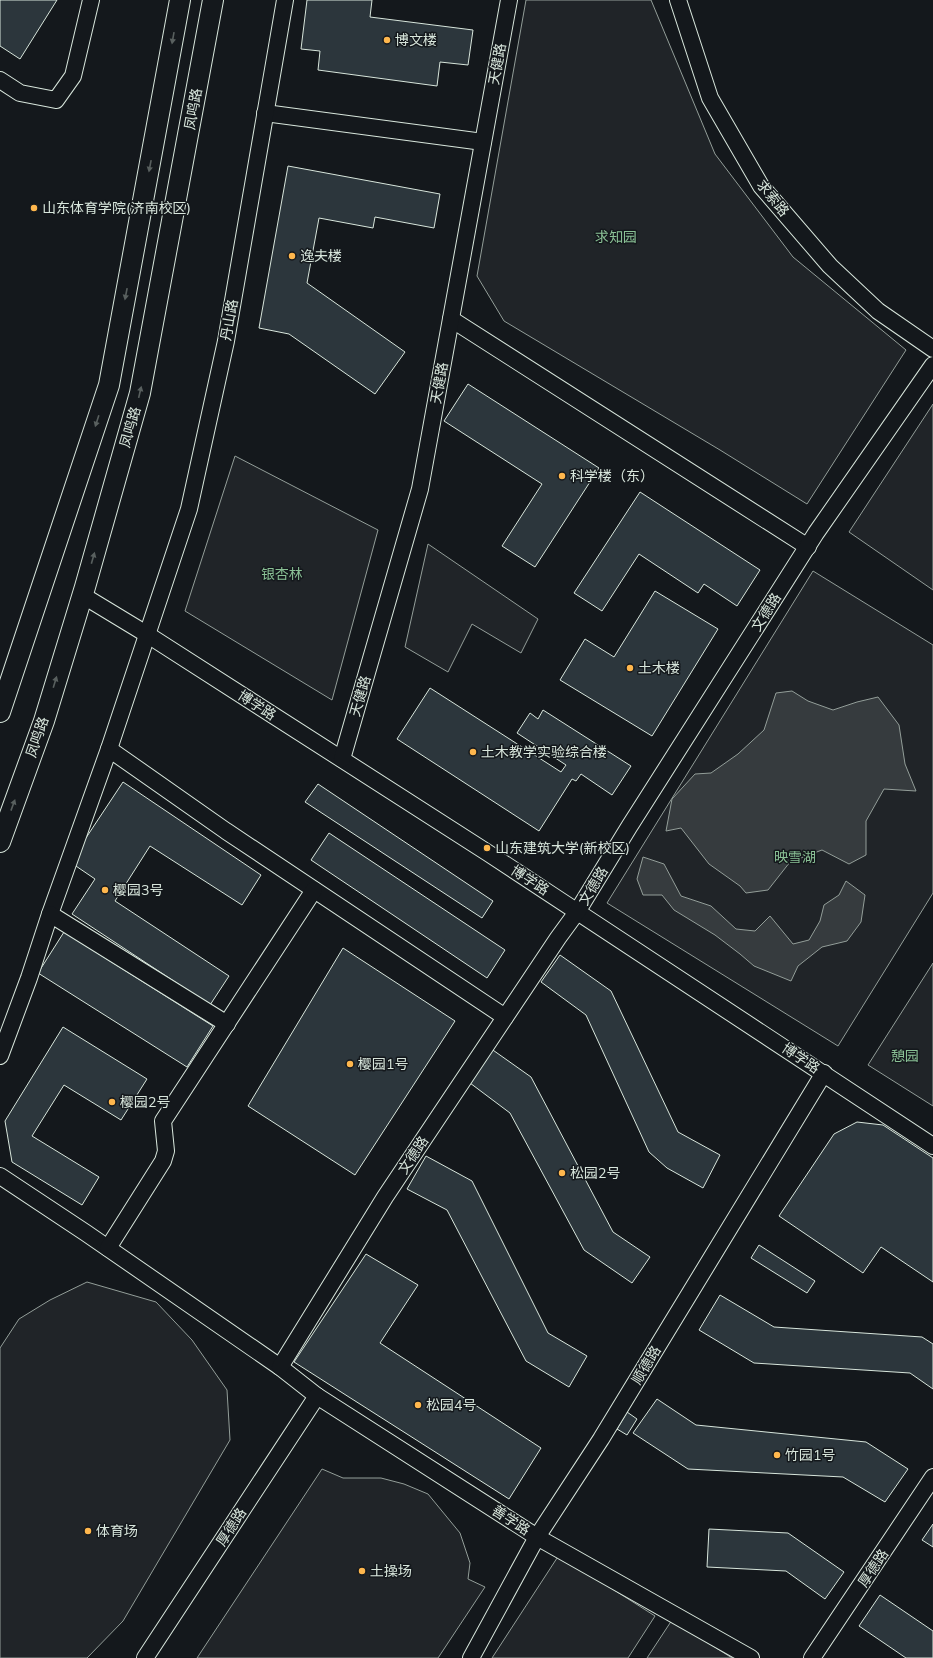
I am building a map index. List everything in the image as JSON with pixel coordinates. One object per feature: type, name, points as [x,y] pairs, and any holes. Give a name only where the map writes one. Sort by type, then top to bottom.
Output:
[{"type":"main road","points":[[0,712],[109,385],[180,0]]},
{"type":"main road","name":"凤鸣路","points":[[0,842],[44,721],[140,393],[213,0]]},
{"type":"street","points":[[0,80],[20,93],[56,100],[73,76],[91,0]]},
{"type":"street","name":"丹山路","points":[[0,1056],[29,978],[50,914],[109,749],[189,509],[226,341],[284,0]]},
{"type":"street","name":"天健路","points":[[342,759],[420,489],[509,0]]},
{"type":"street","name":"求索路","points":[[678,0],[710,98],[761,186],[830,266],[878,311],[933,349]]},
{"type":"street","points":[[265,113],[483,142]]},
{"type":"street","points":[[451,319],[808,547]]},
{"type":"street","name":"文德路","points":[[280,1367],[385,1197],[558,938],[577,912],[633,820],[808,547],[933,365]]},
{"type":"street","name":"博学路","points":[[82,595],[148,635],[342,759],[824,1073],[933,1146]]},
{"type":"street","points":[[109,749],[226,831],[505,1017]]},
{"type":"street","points":[[108,1248],[163,1161],[166,1151],[163,1121],[314,890]]},
{"type":"street","points":[[50,914],[227,1024]]},
{"type":"street","name":"顺德路","points":[[471,1658],[537,1537],[601,1440],[824,1073]]},
{"type":"street","name":"善学路","points":[[0,1176],[108,1248],[280,1367],[317,1396],[537,1537],[751,1658]]},
{"type":"street","name":"厚德路","points":[[145,1658],[317,1396]]},
{"type":"street","name":"厚德路","points":[[812,1658],[933,1477]]},
{"type":"green space","name":"求知园","points":[[526,0],[651,0],[715,154],[793,257],[906,350],[807,504],[720,450],[504,321],[477,276]]},
{"type":"green space","points":[[933,404],[933,590],[849,532]]},
{"type":"green space","name":"银杏林","points":[[235,456],[378,530],[332,700],[185,611]]},
{"type":"green space","points":[[428,544],[538,619],[521,653],[472,624],[448,672],[405,647]]},
{"type":"green space","name":"映雪湖","points":[[813,571],[933,645],[933,893],[838,1046],[607,903]]},
{"type":"green space","name":"憩园","points":[[933,963],[933,1106],[868,1065]]},
{"type":"green space","name":"体育场","points":[[87,1282],[156,1302],[192,1340],[227,1390],[230,1440],[123,1621],[87,1658],[0,1658],[0,1348],[19,1319],[50,1300]]},
{"type":"green space","name":"土操场","points":[[322,1469],[343,1478],[381,1478],[404,1484],[428,1494],[460,1533],[470,1563],[468,1579],[485,1587],[438,1658],[197,1658]]},
{"type":"green space","points":[[559,1555],[655,1616],[628,1658],[492,1658]]},
{"type":"green space","points":[[672,1620],[732,1658],[647,1658]]},
{"type":"shaded area","points":[[792,691],[808,701],[833,710],[878,697],[899,725],[905,764],[916,791],[884,789],[866,821],[866,855],[849,864],[822,850],[790,862],[768,890],[746,893],[740,886],[709,864],[681,828],[666,831],[672,799],[695,774],[711,773],[738,754],[764,730],[776,693]]},
{"type":"shaded area","points":[[643,857],[664,864],[681,896],[711,906],[736,929],[755,931],[770,916],[793,944],[809,940],[820,921],[824,905],[839,895],[846,881],[865,895],[861,922],[847,941],[822,947],[798,966],[791,981],[754,966],[715,935],[674,910],[662,895],[643,895],[637,879]]},
{"type":"building","points":[[0,0],[57,0],[20,59],[0,46]]},
{"type":"building","name":"博文楼","points":[[307,0],[372,0],[370,17],[473,30],[468,65],[440,62],[437,86],[318,70],[320,51],[301,49]]},
{"type":"building","name":"逸夫楼","points":[[288,166],[440,194],[434,228],[375,217],[373,228],[319,218],[307,283],[405,352],[375,394],[289,334],[259,328]]},
{"type":"building","name":"科学楼（东）","points":[[468,384],[599,468],[535,567],[502,546],[542,484],[444,421]]},
{"type":"building","points":[[640,492],[760,570],[737,606],[704,584],[698,593],[639,554],[602,611],[574,593]]},
{"type":"building","name":"土木楼","points":[[655,591],[718,629],[652,736],[560,680],[585,639],[614,657]]},
{"type":"building","name":"土木教学实验综合楼","points":[[430,688],[561,772],[566,765],[517,733],[530,713],[538,719],[543,710],[631,766],[612,795],[581,774],[576,781],[572,779],[539,831],[397,739]]},
{"type":"building","name":"樱园3号","points":[[123,782],[261,875],[242,905],[150,846],[115,901],[229,976],[210,1005],[72,914],[95,879],[70,862]]},
{"type":"building","points":[[318,784],[493,901],[482,918],[305,802]]},
{"type":"building","points":[[329,833],[505,950],[487,978],[311,860]]},
{"type":"building","points":[[64,932],[213,1026],[187,1067],[38,973]]},
{"type":"building","name":"樱园1号","points":[[343,948],[455,1021],[355,1175],[248,1106]]},
{"type":"building","points":[[560,955],[611,991],[678,1132],[720,1155],[703,1188],[667,1168],[649,1152],[586,1015],[541,982]]},
{"type":"building","name":"樱园2号","points":[[63,1027],[147,1079],[121,1120],[64,1085],[32,1136],[99,1177],[82,1205],[12,1162],[5,1121]]},
{"type":"building","name":"松园2号","points":[[490,1048],[531,1077],[613,1232],[650,1257],[632,1283],[584,1250],[510,1113],[466,1080]]},
{"type":"building","points":[[857,1122],[883,1125],[933,1158],[933,1282],[881,1247],[863,1273],[779,1216],[834,1134]]},
{"type":"building","points":[[426,1156],[472,1181],[548,1333],[587,1356],[569,1387],[526,1361],[447,1210],[407,1189]]},
{"type":"building","points":[[759,1245],[815,1281],[807,1293],[751,1258]]},
{"type":"building","name":"松园4号","points":[[366,1254],[418,1285],[380,1343],[541,1448],[509,1499],[294,1362]]},
{"type":"building","points":[[720,1295],[774,1327],[922,1337],[933,1344],[933,1389],[910,1373],[754,1363],[699,1330]]},
{"type":"building","name":"竹园1号","points":[[657,1399],[696,1425],[866,1442],[908,1469],[885,1502],[843,1477],[688,1469],[633,1433]]},
{"type":"building","points":[[627,1412],[637,1419],[627,1435],[617,1429]]},
{"type":"building","points":[[933,1524],[933,1547],[922,1540]]},
{"type":"building","points":[[709,1529],[788,1533],[844,1572],[825,1599],[786,1571],[707,1567]]},
{"type":"building","points":[[880,1595],[933,1631],[933,1658],[906,1658],[859,1626]]},
{"type":"place","name":"博文楼","points":[[387,40]]},
{"type":"place","name":"山东体育学院(济南校区)","points":[[34,208]]},
{"type":"place","name":"逸夫楼","points":[[292,256]]},
{"type":"place","name":"科学楼（东）","points":[[562,476]]},
{"type":"place","name":"土木楼","points":[[630,668]]},
{"type":"place","name":"土木教学实验综合楼","points":[[473,752]]},
{"type":"place","name":"山东建筑大学(新校区)","points":[[487,848]]},
{"type":"place","name":"樱园3号","points":[[105,890]]},
{"type":"place","name":"樱园1号","points":[[350,1064]]},
{"type":"place","name":"樱园2号","points":[[112,1102]]},
{"type":"place","name":"松园2号","points":[[562,1173]]},
{"type":"place","name":"松园4号","points":[[418,1405]]},
{"type":"place","name":"竹园1号","points":[[777,1455]]},
{"type":"place","name":"体育场","points":[[88,1531]]},
{"type":"place","name":"土操场","points":[[362,1571]]}]
